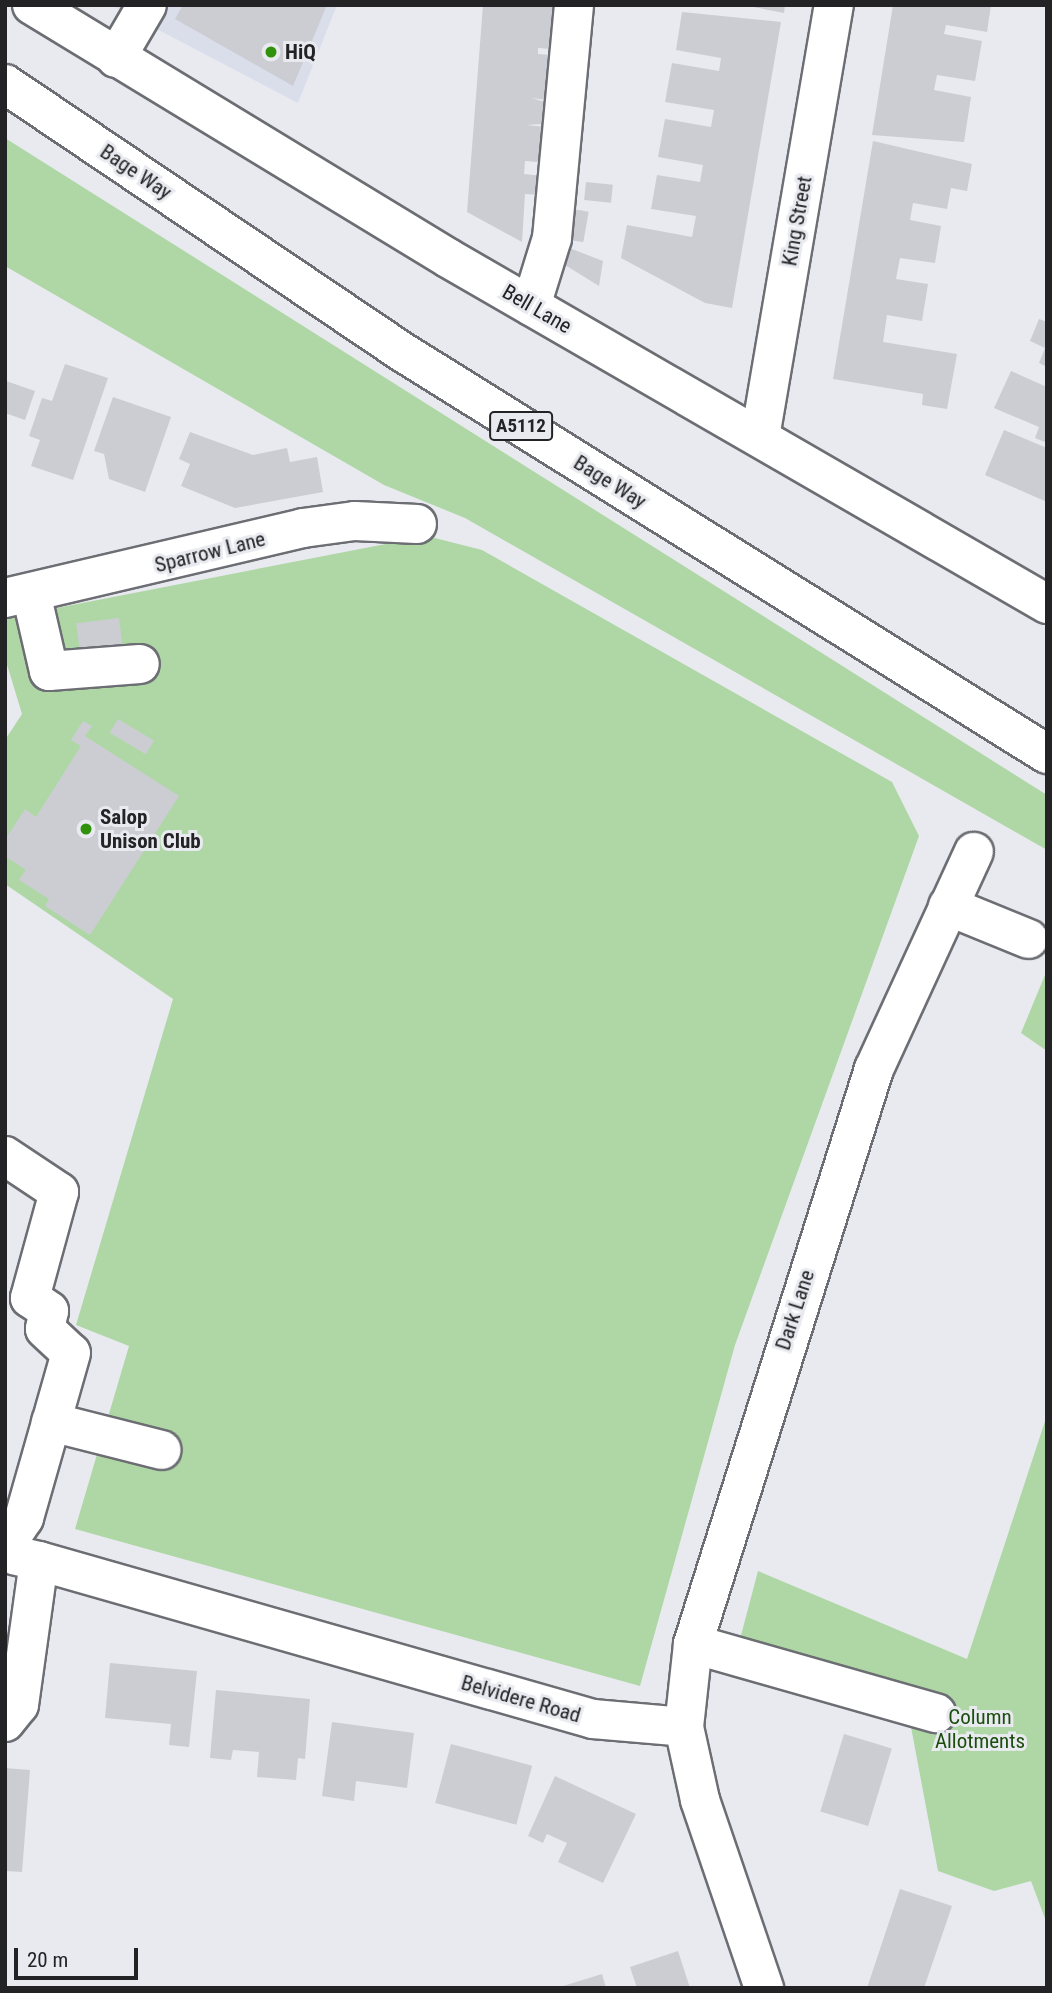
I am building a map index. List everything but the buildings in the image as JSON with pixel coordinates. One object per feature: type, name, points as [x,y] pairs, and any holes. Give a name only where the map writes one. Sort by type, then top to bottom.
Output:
[{"type":"street","name":"Bell Lane","points":[[32,5],[531,306],[1047,604]]},
{"type":"street","points":[[116,58],[146,5]]},
{"type":"street","points":[[531,306],[552,238],[575,5]]},
{"type":"street","name":"King Street","points":[[760,437],[834,5]]},
{"type":"street","name":"Bage Way","points":[[5,84],[404,353],[1047,754]]},
{"type":"street","name":"Sparrow Lane","points":[[18,596],[303,528],[355,521],[417,524]]},
{"type":"street","points":[[18,596],[49,671],[140,664]]},
{"type":"street","name":"Dark Lane","points":[[684,1727],[693,1644],[874,1069],[974,852]]},
{"type":"street","points":[[948,906],[1028,939]]},
{"type":"street","points":[[5,1156],[59,1192],[30,1298],[49,1311],[45,1329],[71,1353],[24,1518],[17,1553],[19,1705],[5,1722]]},
{"type":"street","points":[[51,1422],[162,1450]]},
{"type":"street","name":"Belvidere Road","points":[[17,1553],[593,1719],[684,1727]]},
{"type":"street","points":[[693,1644],[936,1713]]},
{"type":"street","points":[[684,1727],[700,1800],[764,1988]]},
{"type":"shaded area","name":"HiQ","points":[[111,5],[337,5],[298,103]]},
{"type":"green space","points":[[5,138],[1047,795],[1047,850],[465,518],[384,485],[5,266]]},
{"type":"green space","points":[[427,536],[482,550],[892,782],[919,836],[735,1345],[640,1686],[75,1529],[129,1346],[76,1325],[173,999],[5,884],[5,740],[22,714],[5,658],[5,618]]},
{"type":"green space","points":[[1047,970],[1047,1051],[1021,1033]]},
{"type":"green space","name":"Column Allotments","points":[[1047,1415],[1047,1924],[1031,1881],[994,1891],[938,1871],[911,1727],[730,1677],[758,1571],[967,1659]]},
{"type":"place","name":"HiQ","points":[[271,52]]},
{"type":"place","name":"Salop Unison Club","points":[[86,829]]}]
